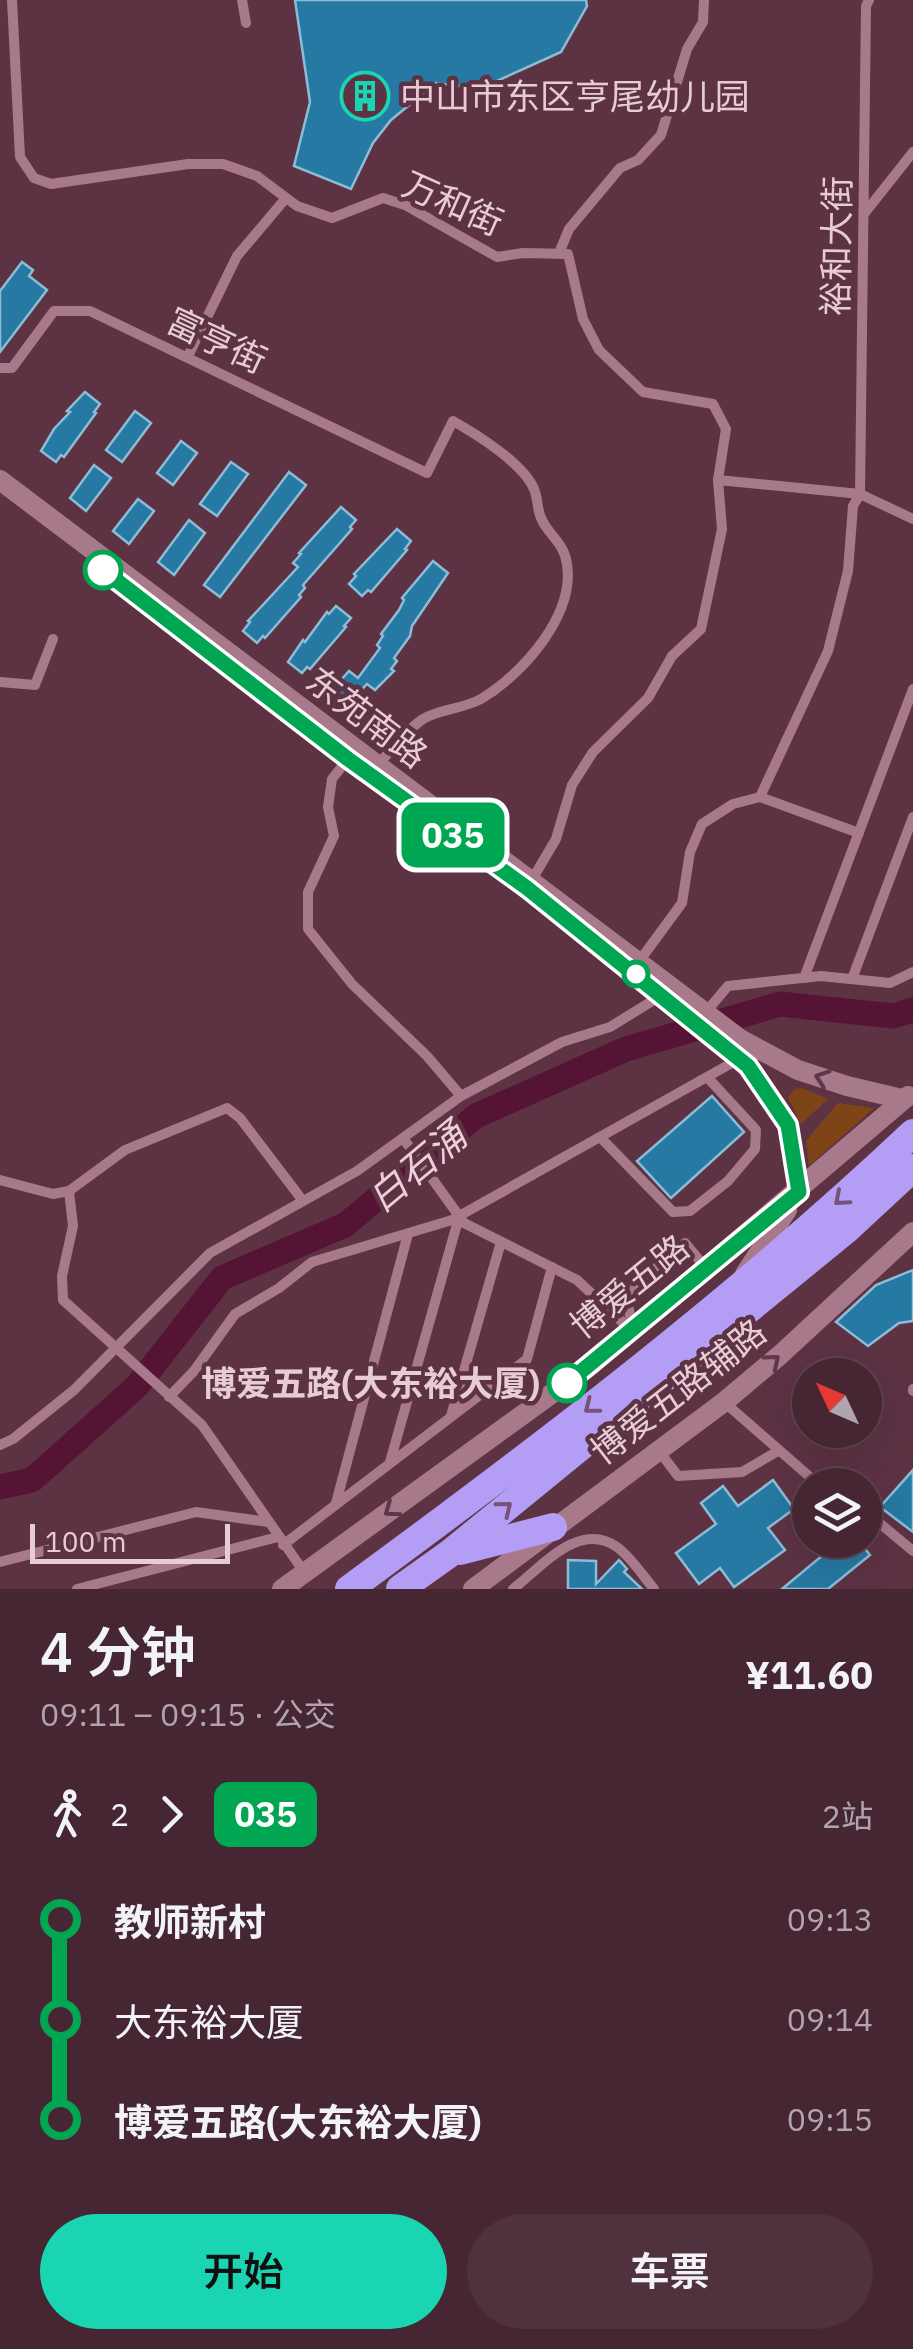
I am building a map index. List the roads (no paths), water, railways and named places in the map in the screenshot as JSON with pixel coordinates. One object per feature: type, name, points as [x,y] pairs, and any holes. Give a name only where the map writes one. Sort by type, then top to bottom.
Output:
[{"type":"highway","name":"博爱五路","points":[[349,1589],[475,1497],[735,1290],[913,1134]]},
{"type":"highway","points":[[400,1589],[449,1554],[846,1230],[913,1168]]},
{"type":"highway","points":[[449,1554],[553,1527]]},
{"type":"street","name":"万和街","points":[[12,0],[20,158],[34,178],[51,184],[188,164],[224,164],[257,176],[297,206],[332,218],[383,198],[406,205],[497,257],[559,254]]},
{"type":"street","points":[[242,0],[246,23]]},
{"type":"street","points":[[529,885],[556,840],[572,785],[593,752],[648,698],[672,656],[702,629],[722,529],[718,480],[726,429],[713,404],[643,392],[598,350],[583,318],[568,254],[559,254],[569,229],[620,168],[638,160],[661,135],[687,50],[702,22],[704,0]]},
{"type":"street","name":"裕和大街","points":[[760,798],[828,652],[848,571],[853,506],[860,494],[869,0]]},
{"type":"street","points":[[864,215],[913,152]]},
{"type":"street","points":[[188,356],[237,256],[286,198]]},
{"type":"street","name":"富亨街","points":[[0,368],[12,368],[54,311],[90,311],[427,472],[453,421],[521,471],[534,488],[542,521],[557,537],[567,560],[569,584],[553,627],[513,674],[480,700],[424,719],[374,770]]},
{"type":"street","name":"东苑南路","points":[[0,480],[374,770],[693,1009]]},
{"type":"street","points":[[718,480],[860,494],[913,519]]},
{"type":"street","name":"东苑南路","points":[[0,491],[348,759],[374,770]]},
{"type":"street","points":[[0,682],[35,685],[52,639]]},
{"type":"street","points":[[804,978],[912,694]]},
{"type":"street","points":[[348,759],[332,779],[328,807],[334,836],[308,892],[308,929],[352,984],[427,1056],[462,1096]]},
{"type":"street","points":[[634,967],[682,903],[690,852],[702,824],[734,804],[760,798],[859,833]]},
{"type":"street","points":[[852,979],[913,817]]},
{"type":"street","name":"东苑南路","points":[[634,967],[662,994],[693,1009]]},
{"type":"street","points":[[735,1290],[799,1192],[788,1125],[739,1051],[693,1009],[728,986],[804,978],[890,983],[913,972]]},
{"type":"street","points":[[0,1445],[74,1390],[210,1253],[357,1171],[462,1096],[562,1042],[610,1027],[662,994]]},
{"type":"street","points":[[166,1394],[194,1370],[235,1314],[279,1288],[312,1262],[459,1216],[708,1078],[739,1051]]},
{"type":"street","points":[[739,1051],[847,1086],[908,1096]]},
{"type":"street","points":[[601,1138],[673,1212],[690,1211],[728,1180],[754,1149],[756,1130],[708,1078]]},
{"type":"street","name":"博爱五路","points":[[282,1589],[590,1366],[708,1270],[908,1096]]},
{"type":"street","points":[[0,1180],[53,1194],[69,1191],[125,1150],[227,1108],[240,1118],[303,1201]]},
{"type":"street","points":[[403,1138],[464,1223],[577,1280],[633,1332]]},
{"type":"street","points":[[69,1191],[73,1226],[62,1276],[63,1300],[202,1425],[304,1572]]},
{"type":"street","points":[[390,1464],[459,1216]]},
{"type":"street","name":"博爱五路辅路","points":[[472,1589],[724,1402],[913,1232]]},
{"type":"street","points":[[335,1505],[408,1234]]},
{"type":"street","points":[[451,1417],[500,1242]]},
{"type":"street","points":[[633,1332],[626,1294],[685,1242],[708,1270]]},
{"type":"street","points":[[858,1284],[913,1253]]},
{"type":"street","points":[[77,1589],[281,1541],[335,1505],[527,1360],[552,1267]]},
{"type":"street","points":[[724,1402],[799,1468]]},
{"type":"street","points":[[658,1452],[678,1476],[742,1472],[778,1451]]},
{"type":"street","points":[[0,1562],[196,1512],[268,1522]]},
{"type":"street","points":[[882,1525],[913,1551]]},
{"type":"street","points":[[513,1589],[570,1543],[599,1539],[620,1550],[654,1589]]},
{"type":"waterway","name":"白石涌","points":[[0,1487],[32,1480],[137,1386],[222,1278],[345,1225],[476,1116],[626,1049],[780,1004],[893,1016],[913,1010]]},
{"type":"place","name":"中山市东区亨尾幼儿园","points":[[365,96]]},
{"type":"place","name":"博爱五路(大东裕大厦)","points":[[567,1383]]}]
